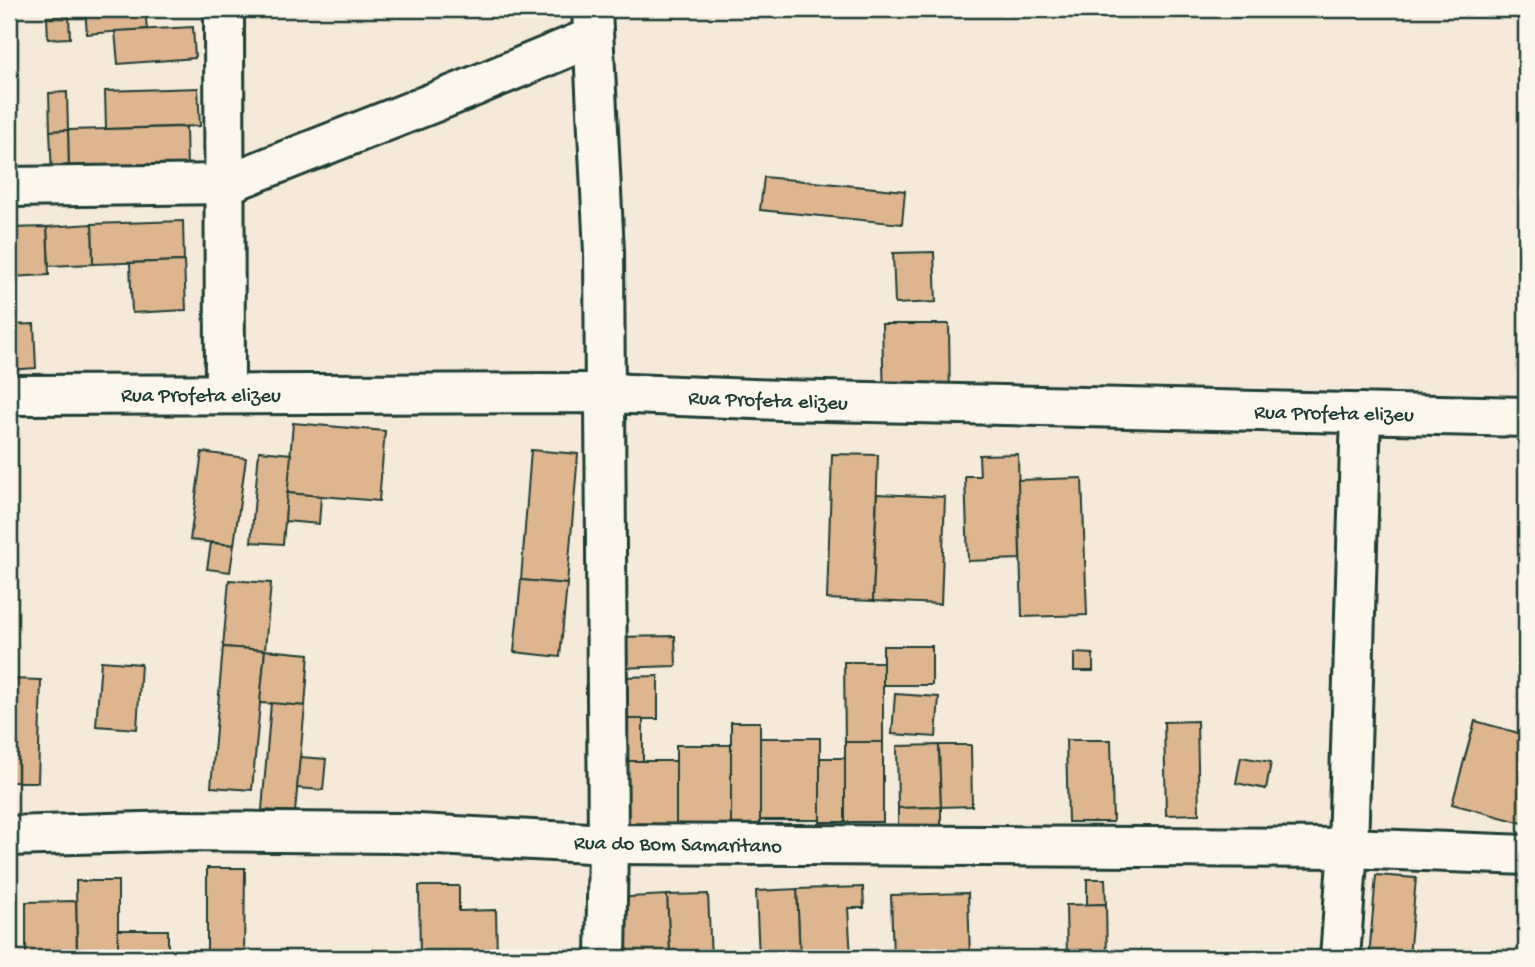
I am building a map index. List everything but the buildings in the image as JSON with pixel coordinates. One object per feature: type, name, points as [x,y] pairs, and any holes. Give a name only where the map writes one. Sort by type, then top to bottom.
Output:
[{"type":"street","points":[[224,9],[225,394]]},
{"type":"street","points":[[9,187],[226,184],[592,23],[604,252],[608,844],[606,958]]},
{"type":"street","name":"Rua Profeta elizeu","points":[[9,395],[606,393],[780,400],[1526,418]]},
{"type":"street","points":[[1340,958],[1349,848],[1361,412]]},
{"type":"street","name":"Rua do Bom Samaritano","points":[[9,836],[176,831],[371,833],[608,844],[1349,848]]},
{"type":"street","points":[[1349,848],[1526,855]]}]
